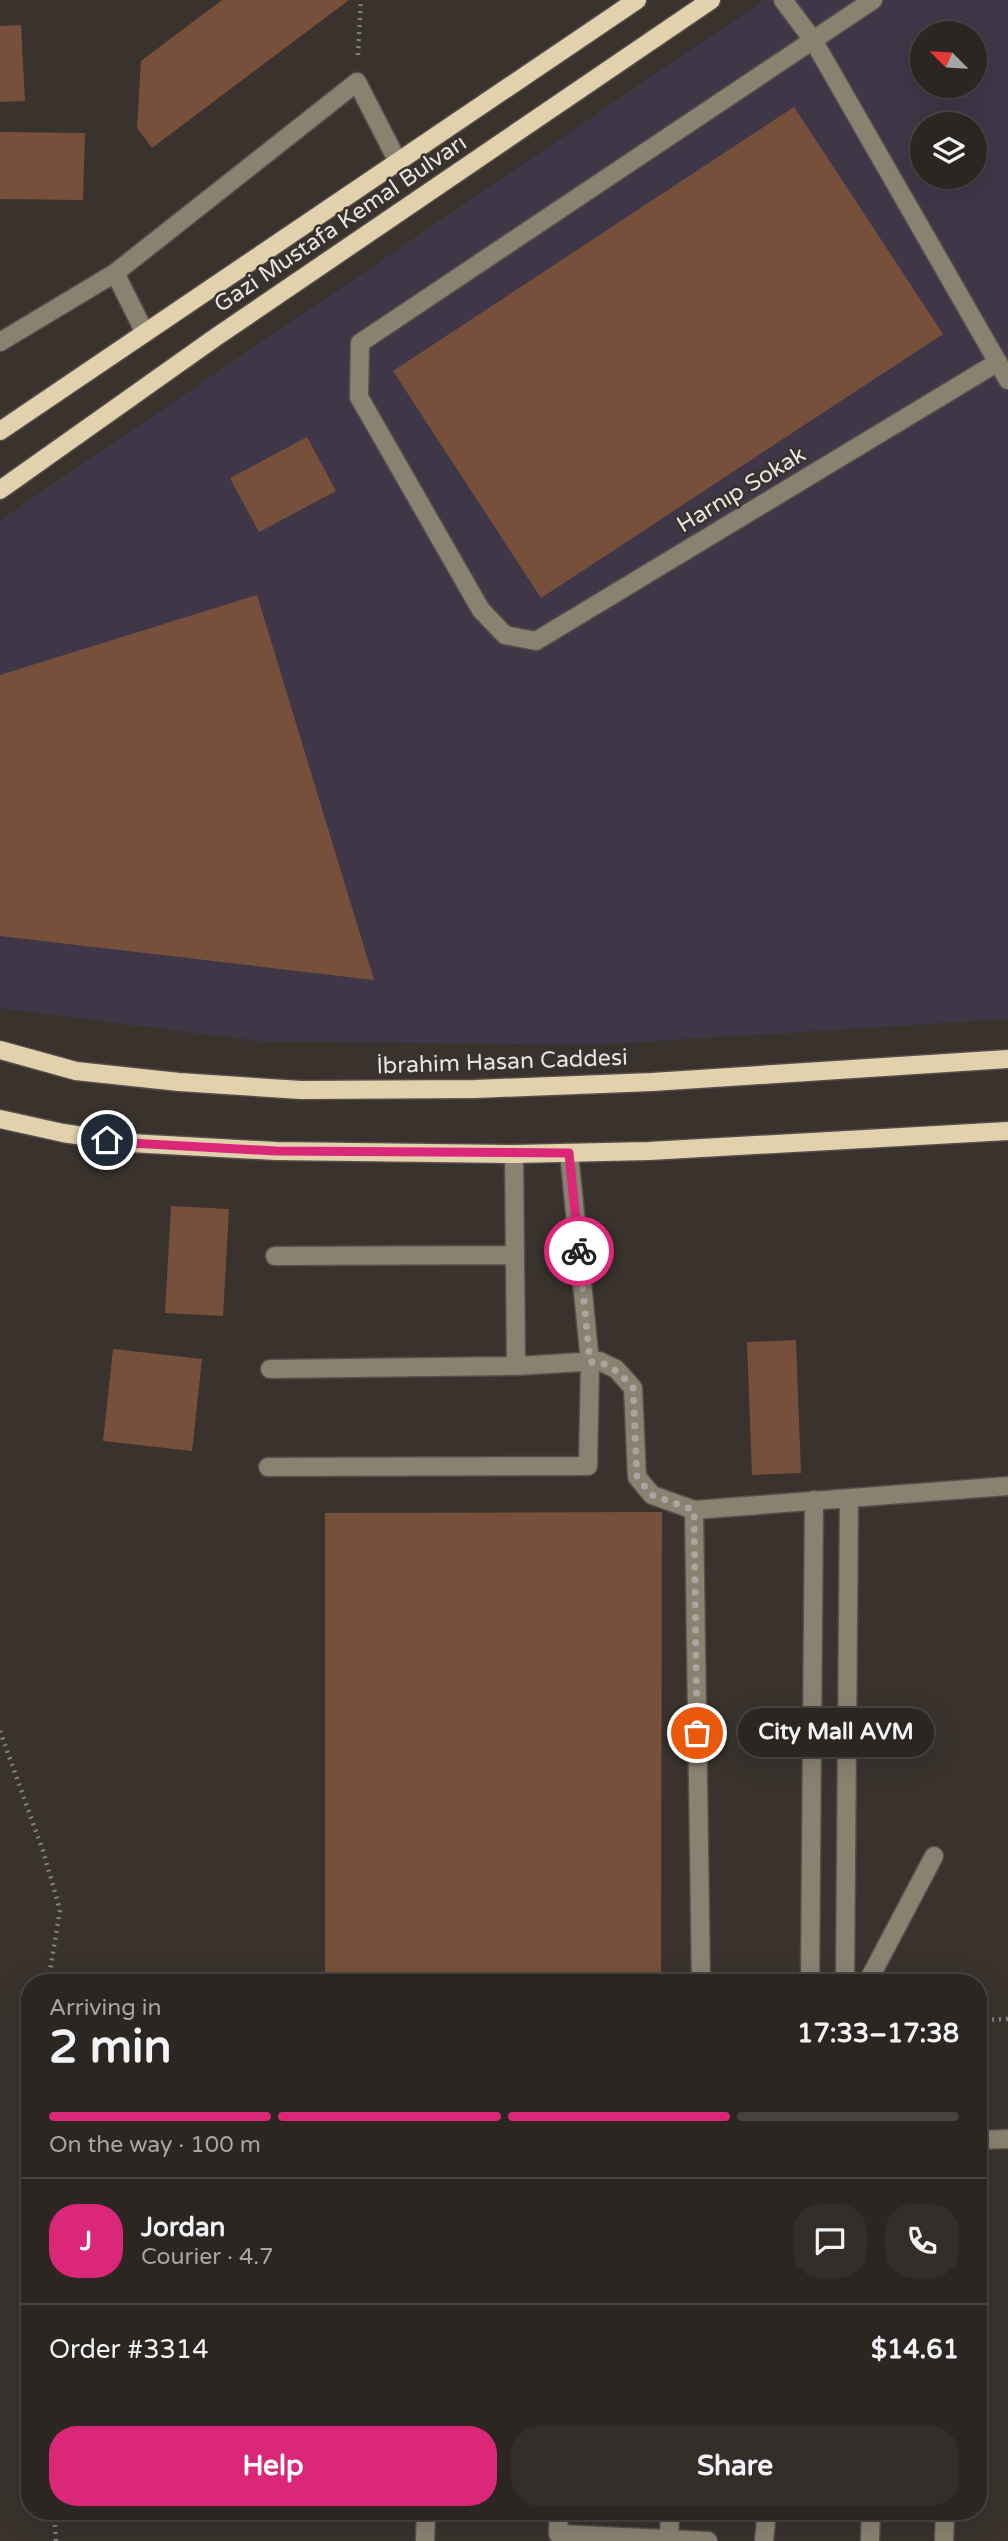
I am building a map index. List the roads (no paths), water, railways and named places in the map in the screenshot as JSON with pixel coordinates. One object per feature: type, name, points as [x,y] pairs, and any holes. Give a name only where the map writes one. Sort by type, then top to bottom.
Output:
[{"type":"main road","name":"Gazi Mustafa Kemal Bulvarı","points":[[0,431],[637,0]]},
{"type":"main road","name":"Gazi Mustafa Kemal Bulvarı","points":[[0,490],[216,337],[711,0]]},
{"type":"main road","name":"İbrahim Hasan Caddesi","points":[[0,1050],[76,1071],[179,1082],[301,1090],[488,1089],[652,1082],[1008,1059]]},
{"type":"main road","points":[[0,1119],[63,1133],[130,1143],[276,1151],[514,1154],[649,1151],[1008,1131]]},
{"type":"street","points":[[783,0],[813,40],[1008,380]]},
{"type":"street","points":[[813,40],[873,0]]},
{"type":"street","name":"Harnıp Sokak","points":[[813,40],[360,343],[359,397],[481,610],[505,635],[536,641],[998,362]]},
{"type":"street","points":[[0,342],[116,273],[357,82],[398,162]]},
{"type":"street","points":[[116,273],[145,332]]},
{"type":"street","points":[[268,1467],[588,1466],[590,1362],[569,1153]]},
{"type":"street","points":[[514,1154],[516,1366]]},
{"type":"street","points":[[275,1256],[514,1255]]},
{"type":"street","points":[[270,1369],[516,1366],[600,1362],[616,1370],[633,1388],[637,1477],[652,1495],[694,1510],[1008,1486]]},
{"type":"street","points":[[845,1974],[849,1499]]},
{"type":"street","points":[[810,1974],[814,1500]]},
{"type":"street","points":[[694,1510],[701,1974]]},
{"type":"street","points":[[872,1974],[934,1856]]},
{"type":"street","points":[[987,2140],[1008,2139]]},
{"type":"street","points":[[425,2541],[426,2520]]},
{"type":"street","points":[[559,2520],[558,2534],[708,2541]]},
{"type":"street","points":[[669,2539],[670,2520]]},
{"type":"street","points":[[764,2541],[765,2520]]},
{"type":"street","points":[[870,2541],[871,2520]]},
{"type":"street","points":[[944,2541],[945,2520]]},
{"type":"place","name":"City Mall AVM","points":[[697,1733]]}]
